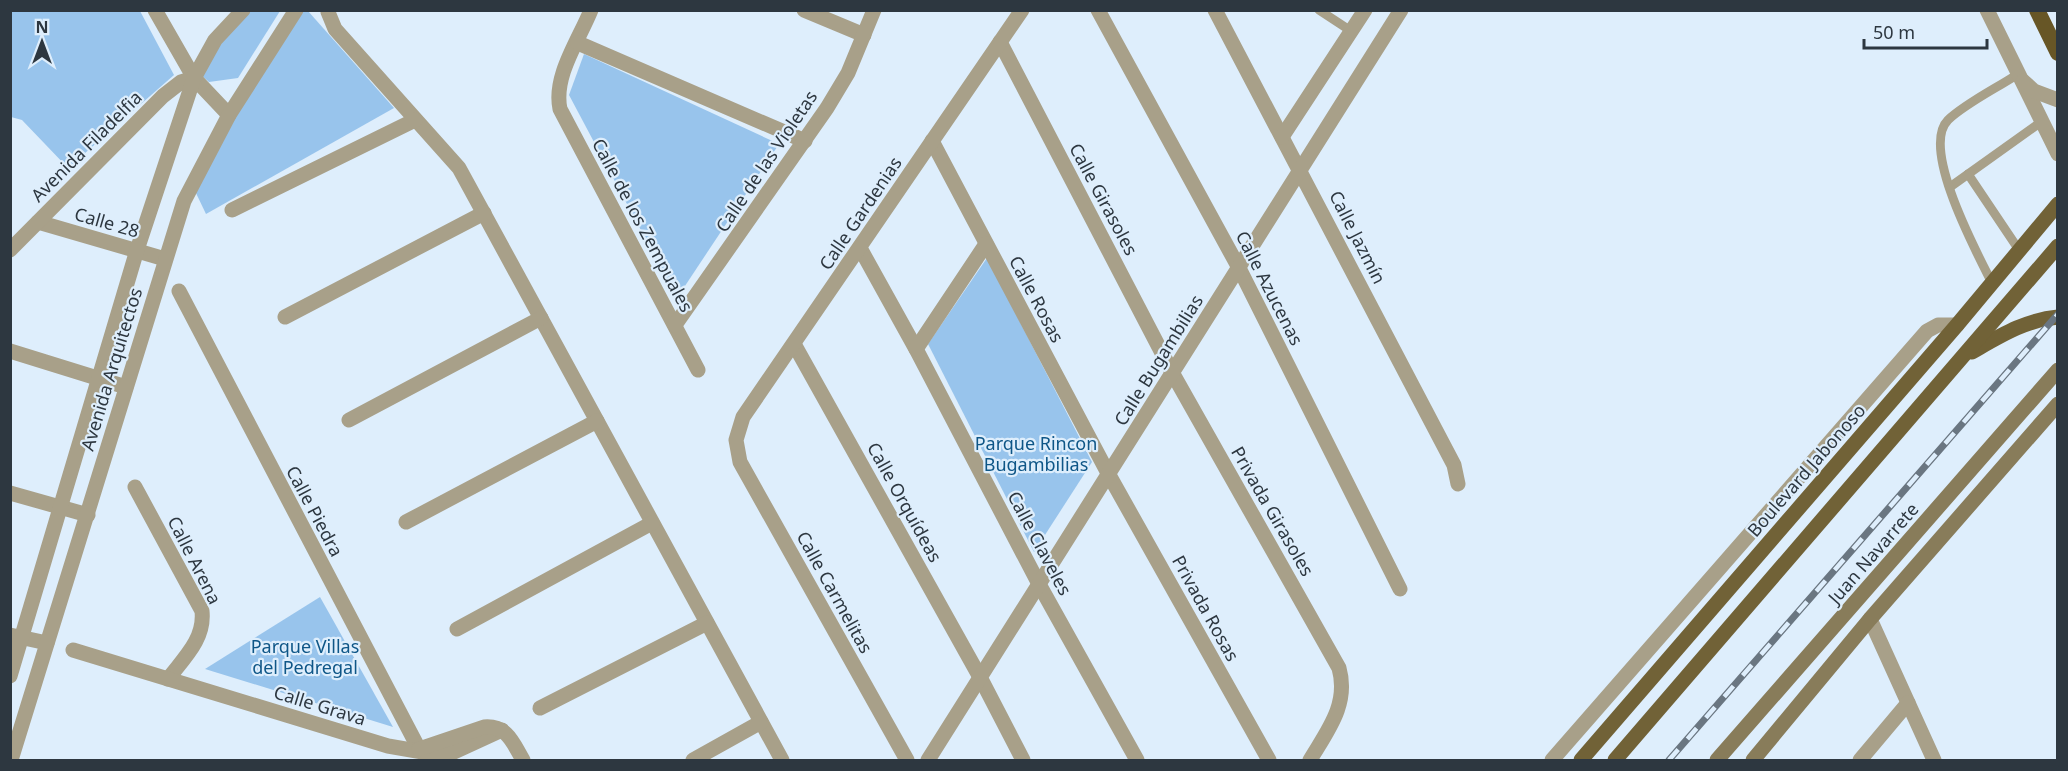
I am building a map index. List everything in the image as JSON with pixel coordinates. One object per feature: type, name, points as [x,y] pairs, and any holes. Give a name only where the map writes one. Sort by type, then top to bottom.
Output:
[{"type":"highway","points":[[2037,10],[2058,53]]},
{"type":"main road","name":"Boulevard Jabonoso","points":[[1581,760],[1957,325],[2058,204]]},
{"type":"main road","points":[[1615,760],[2058,246]]},
{"type":"main road","points":[[1962,358],[2011,330],[2035,320],[2058,317]]},
{"type":"main road","name":"Juan Navarrete","points":[[1718,760],[2058,370]]},
{"type":"main road","points":[[1756,759],[1870,619],[2058,404]]},
{"type":"street","points":[[155,10],[194,78],[229,115]]},
{"type":"street","name":"Avenida Arquitectos","points":[[10,676],[16,637],[62,507],[137,250],[194,78],[215,40],[243,10]]},
{"type":"street","name":"Avenida Arquitectos","points":[[10,760],[88,515],[165,259],[188,193],[229,115],[296,10]]},
{"type":"street","points":[[591,10],[578,43],[806,141]]},
{"type":"street","points":[[804,10],[864,35]]},
{"type":"street","name":"Calle de las Violetas","points":[[675,325],[806,141],[848,73],[874,10]]},
{"type":"street","name":"Calle Gardenias","points":[[736,440],[743,417],[1022,10]]},
{"type":"street","name":"Calle Azucenas","points":[[1098,10],[1239,268],[1400,589]]},
{"type":"street","name":"Calle Jazmín","points":[[1215,10],[1454,465],[1458,484]]},
{"type":"street","points":[[1282,137],[1365,10]]},
{"type":"street","name":"Calle Bugambilias","points":[[928,760],[1040,586],[1401,10]]},
{"type":"street","points":[[1987,10],[2058,154]]},
{"type":"street","points":[[328,12],[336,29],[459,168],[782,760]]},
{"type":"street","name":"Calle Girasoles","points":[[1000,42],[1173,374]]},
{"type":"street","name":"Calle de los Zempuales","points":[[578,43],[562,75],[557,97],[564,122],[698,370]]},
{"type":"street","points":[[2018,74],[2034,91],[2058,100]]},
{"type":"street","name":"Avenida Filadelfia","points":[[10,250],[163,96],[181,82],[194,78]]},
{"type":"street","points":[[232,210],[415,120]]},
{"type":"street","name":"Calle Rosas","points":[[933,141],[1109,475]]},
{"type":"street","points":[[285,317],[484,213]]},
{"type":"street","name":"Calle 28","points":[[38,222],[165,259]]},
{"type":"street","points":[[916,349],[986,244]]},
{"type":"street","name":"Calle Claveles","points":[[860,248],[916,349],[1040,586],[1137,760]]},
{"type":"street","name":"Calle Piedra","points":[[180,291],[419,750]]},
{"type":"street","points":[[349,420],[541,318]]},
{"type":"street","points":[[1552,760],[1927,332],[1938,326],[1957,325]]},
{"type":"street","name":"Calle Orquídeas","points":[[794,344],[981,678],[1023,760]]},
{"type":"street","points":[[10,351],[126,387]]},
{"type":"street","name":"Privada Girasoles","points":[[1173,374],[1339,668],[1343,681],[1338,712],[1310,760]]},
{"type":"street","points":[[406,522],[597,421]]},
{"type":"street","name":"Calle Carmelitas","points":[[736,440],[740,462],[907,760]]},
{"type":"street","name":"Privada Rosas","points":[[1109,475],[1269,760]]},
{"type":"street","name":"Calle Arena","points":[[135,487],[202,611],[204,624],[199,638],[168,679]]},
{"type":"street","points":[[10,493],[88,515]]},
{"type":"street","points":[[457,628],[652,523]]},
{"type":"street","points":[[1870,619],[1934,760]]},
{"type":"street","points":[[540,708],[707,623]]},
{"type":"street","points":[[16,637],[46,643]]},
{"type":"street","name":"Calle Grava","points":[[73,650],[388,746],[419,750],[484,727],[502,730],[509,736],[523,760]]},
{"type":"street","points":[[1610,694],[1626,710]]},
{"type":"street","points":[[1860,760],[1908,703]]},
{"type":"street","points":[[693,760],[761,722]]},
{"type":"lane","points":[[1319,10],[1351,31]]},
{"type":"lane","points":[[1992,283],[1961,221],[1950,187],[1940,136],[1947,121],[2018,74]]},
{"type":"lane","points":[[1950,187],[2041,122]]},
{"type":"lane","points":[[1968,174],[2019,250]]},
{"type":"green space","points":[[10,11],[140,11],[174,75],[68,168],[22,120],[11,117]]},
{"type":"green space","points":[[250,11],[280,11],[238,78],[209,82],[201,75],[217,43]]},
{"type":"green space","points":[[302,11],[308,11],[394,108],[206,214],[195,191],[243,98]]},
{"type":"green space","points":[[584,54],[779,144],[677,298],[569,95]]},
{"type":"green space","name":"Parque Rincon Bugambilias","points":[[987,258],[1092,462],[1034,552],[928,344]]},
{"type":"green space","name":"Parque Villas del Pedregal","points":[[320,597],[393,727],[205,669]]},
{"type":"railway","points":[[1669,760],[2058,314]]}]
